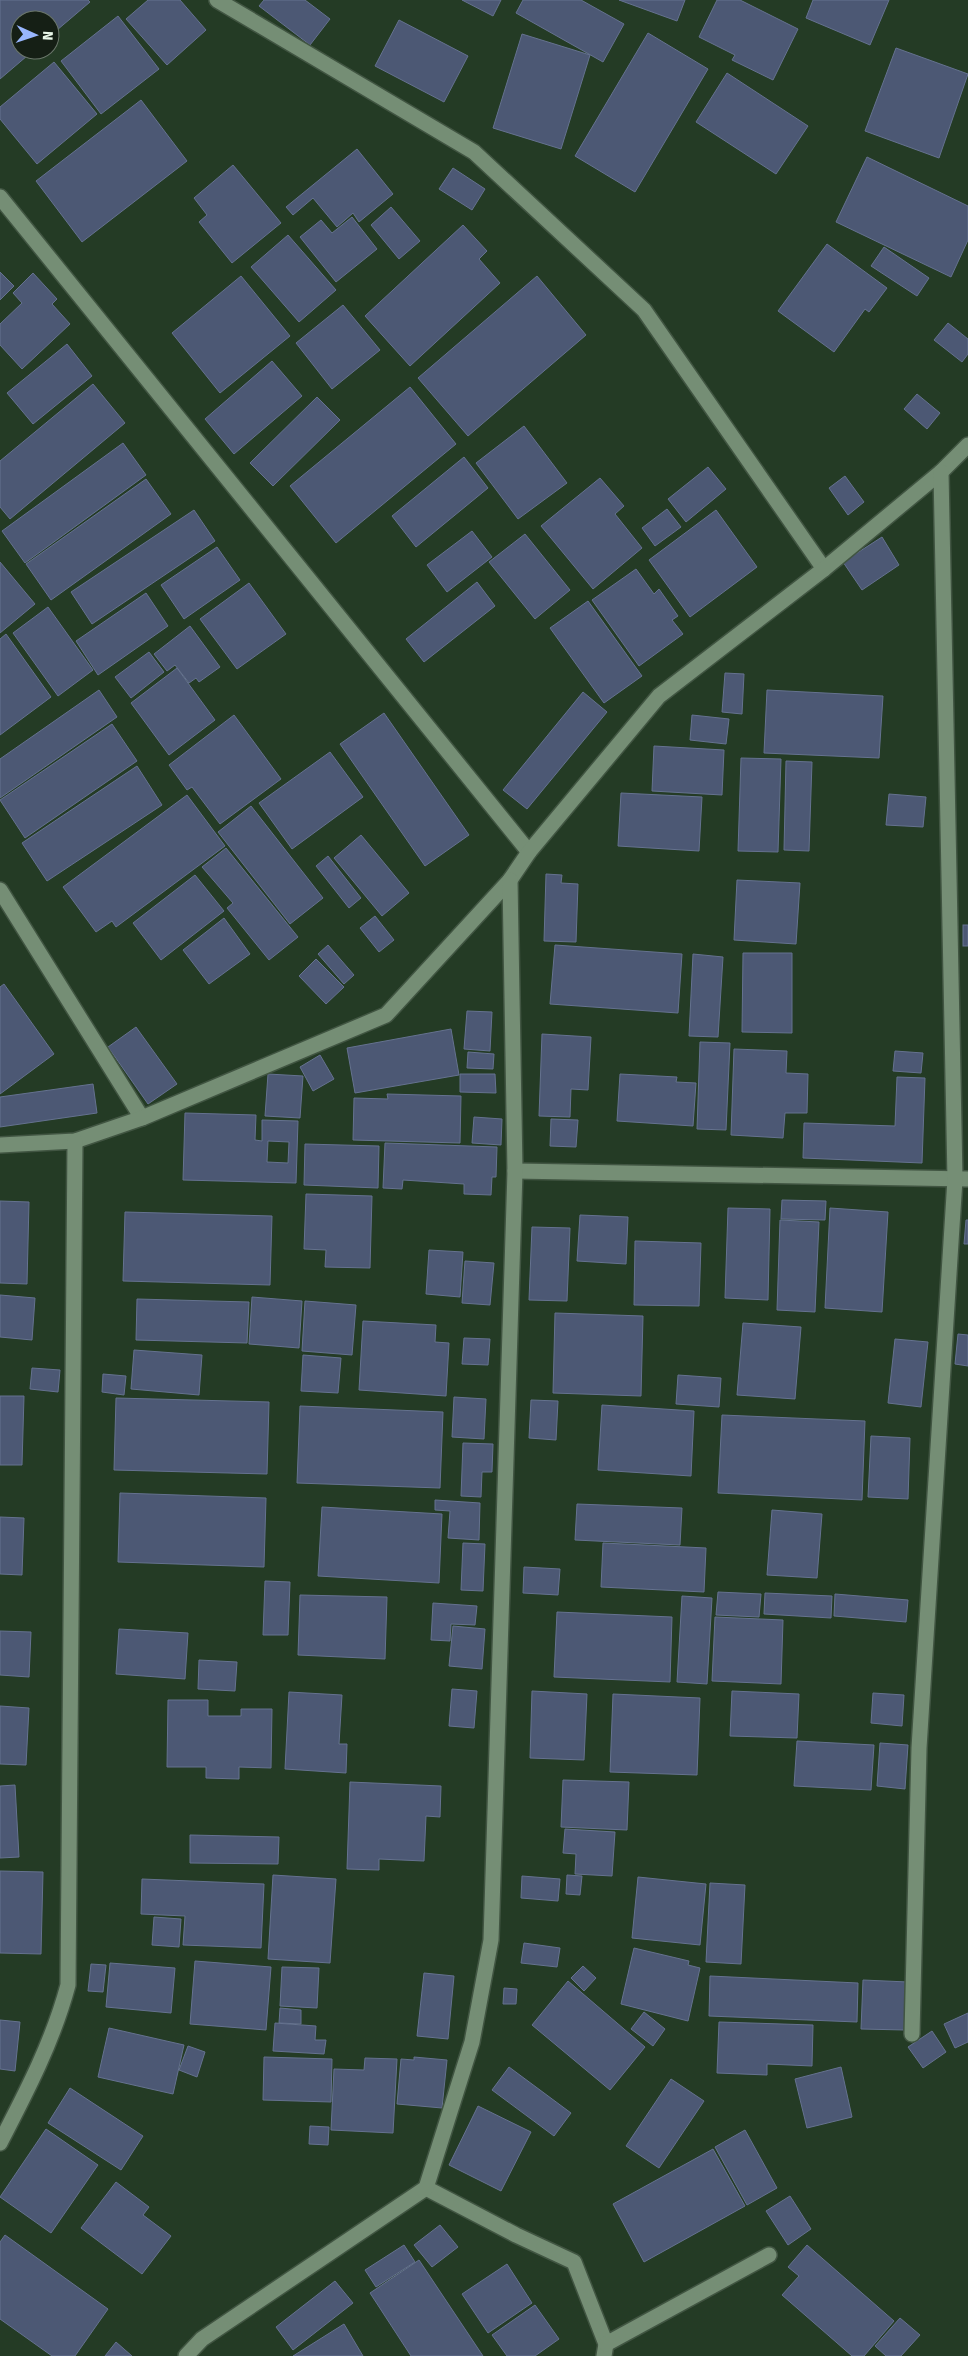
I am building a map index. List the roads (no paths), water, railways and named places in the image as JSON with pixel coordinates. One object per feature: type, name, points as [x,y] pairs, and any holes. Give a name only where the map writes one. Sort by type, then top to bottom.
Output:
[{"type":"street","points":[[217,0],[474,152],[644,310],[824,569]]},
{"type":"street","points":[[0,197],[529,852]]},
{"type":"street","points":[[0,1145],[75,1141],[142,1118],[386,1015],[510,880],[529,852],[659,696],[824,569],[942,472],[968,445]]},
{"type":"street","points":[[912,2034],[919,1748],[962,1179],[942,472]]},
{"type":"street","points":[[186,2356],[202,2339],[426,2188],[472,2042],[491,1940],[514,1171],[510,880]]},
{"type":"street","points":[[0,890],[142,1118]]},
{"type":"street","points":[[0,2143],[39,2068],[58,2023],[68,1985],[75,1141]]},
{"type":"street","points":[[514,1171],[962,1179]]},
{"type":"street","points":[[426,2188],[516,2236],[574,2262],[605,2350],[769,2255]]}]
